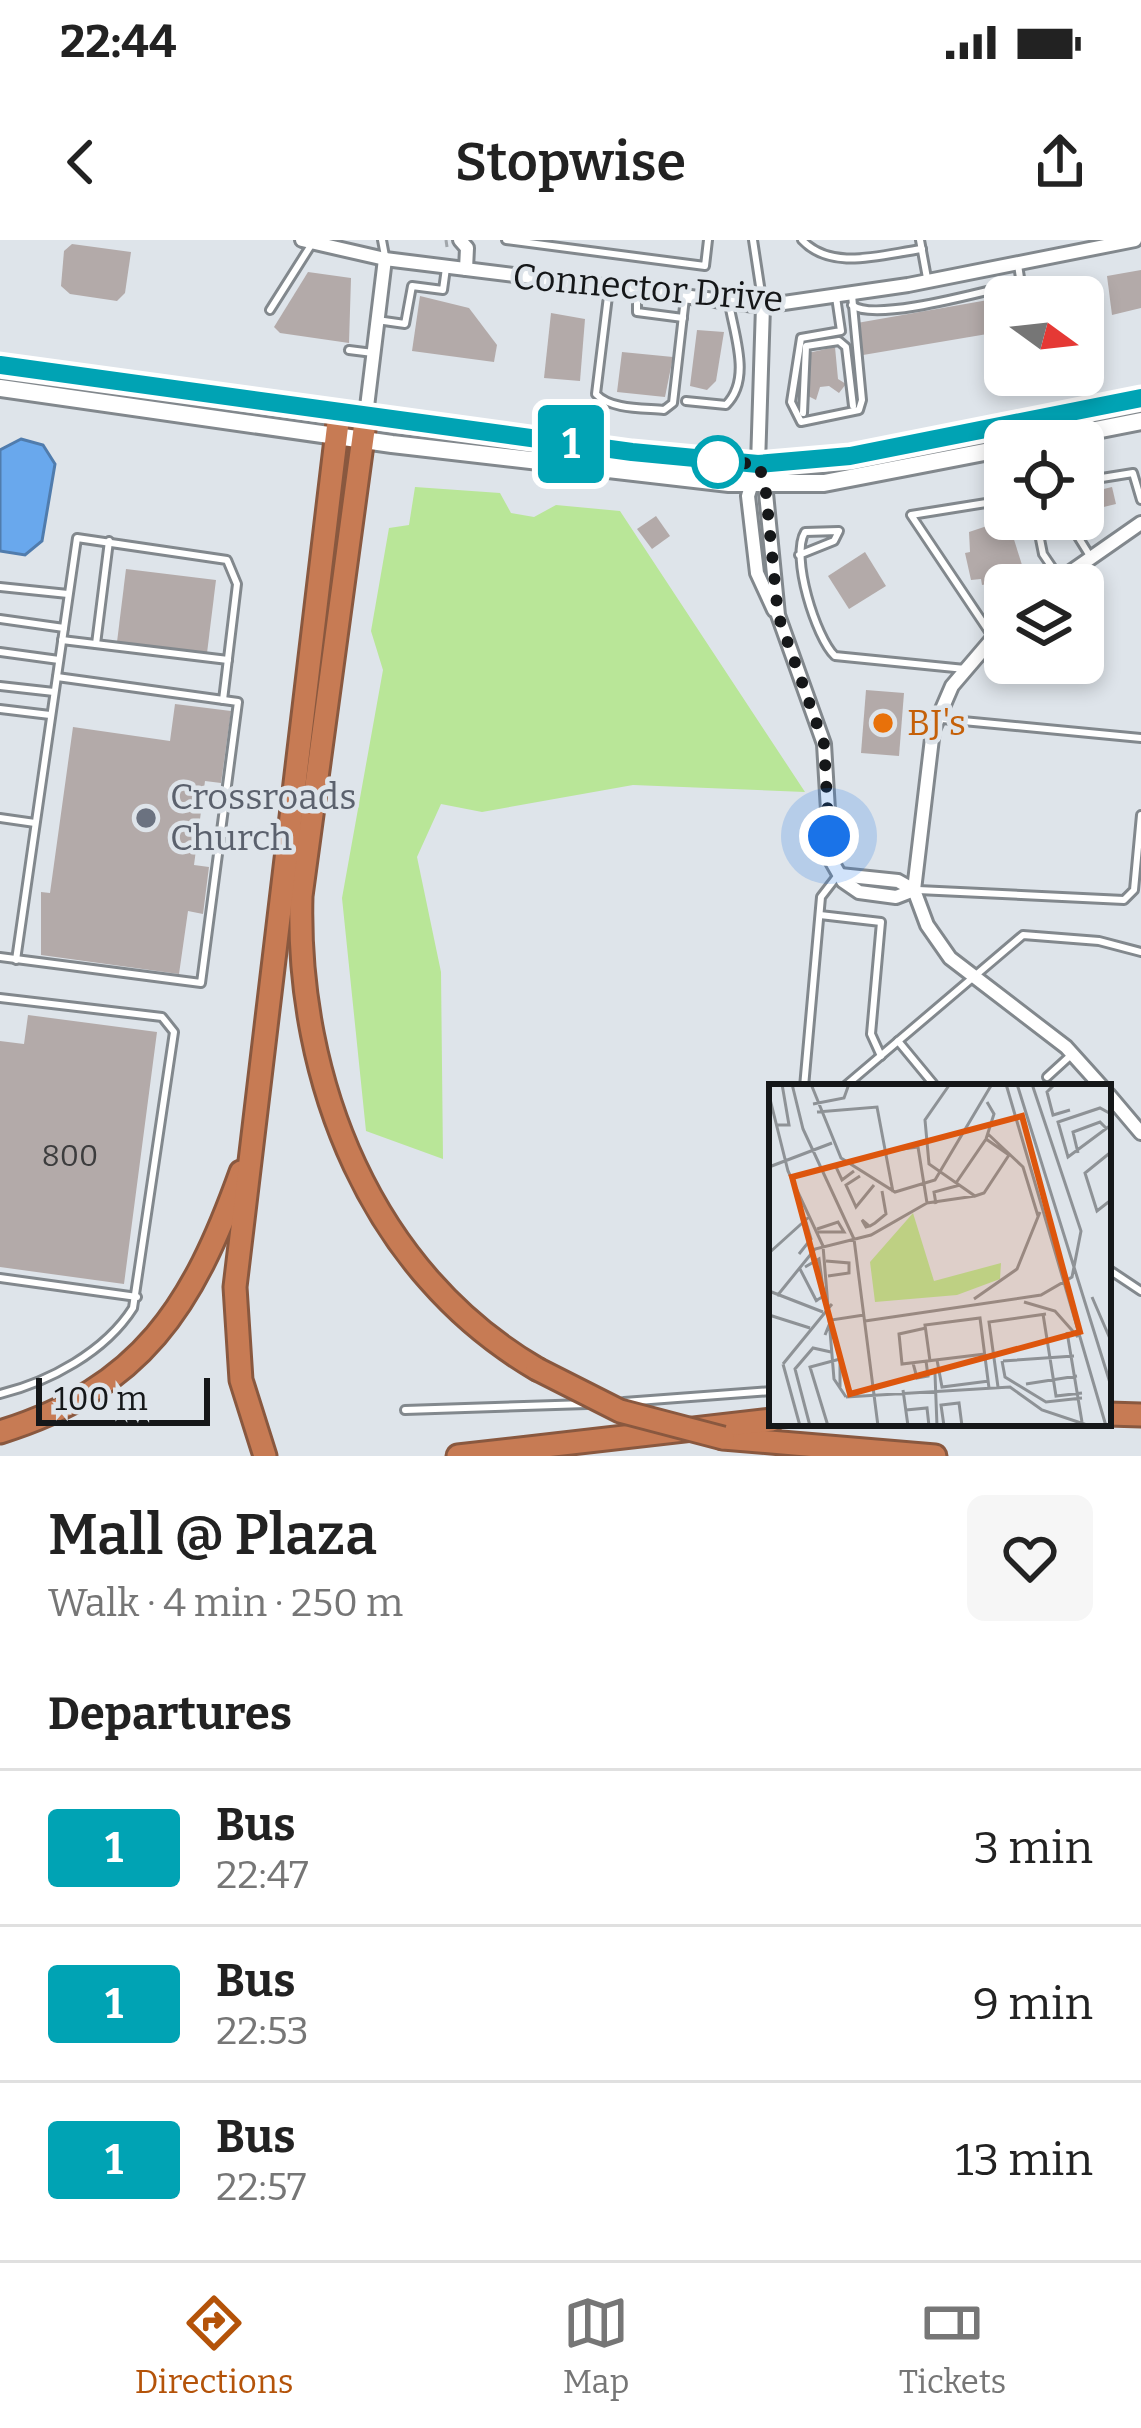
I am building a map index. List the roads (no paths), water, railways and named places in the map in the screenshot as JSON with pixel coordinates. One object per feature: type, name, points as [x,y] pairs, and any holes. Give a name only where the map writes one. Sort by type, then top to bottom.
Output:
[{"type":"highway","points":[[366,416],[301,896],[300,953],[308,1033],[339,1137],[384,1219],[461,1308],[537,1369],[620,1411],[723,1438],[935,1456]]},
{"type":"highway","points":[[265,1456],[244,1399],[234,1310],[337,425]]},
{"type":"highway","points":[[0,1432],[87,1397],[138,1359],[170,1323],[211,1250],[254,1137]]},
{"type":"highway","points":[[1111,1414],[1141,1415]]},
{"type":"highway","points":[[458,1456],[769,1420]]},
{"type":"main road","points":[[0,365],[337,425],[362,440],[757,483],[837,481],[984,452]]},
{"type":"main road","points":[[0,388],[337,425],[366,416],[758,464],[850,456],[1141,398]]},
{"type":"main road","points":[[1104,428],[1141,421]]},
{"type":"street","name":"Connector Drive","points":[[310,241],[385,260],[763,306],[836,297],[852,300],[1125,241]]},
{"type":"street","points":[[451,242],[466,248],[466,269]]},
{"type":"street","points":[[366,416],[385,260]]},
{"type":"street","points":[[763,306],[753,556],[762,592],[778,615],[824,744],[829,849],[838,874],[898,881],[914,890]]},
{"type":"street","points":[[1080,564],[1141,523]]},
{"type":"street","points":[[984,646],[938,718],[927,755],[914,890],[937,943],[1072,1054],[1099,1084]]},
{"type":"street","points":[[1111,1098],[1141,1133]]},
{"type":"lane","points":[[382,240],[385,260]]},
{"type":"lane","points":[[506,240],[705,266],[708,240]]},
{"type":"lane","points":[[753,240],[763,306]]},
{"type":"lane","points":[[802,240],[813,251],[839,259],[921,245],[928,281]]},
{"type":"lane","points":[[1053,240],[1056,257]]},
{"type":"lane","points":[[270,310],[310,241]]},
{"type":"lane","points":[[1018,264],[1020,276]]},
{"type":"lane","points":[[377,320],[405,324],[412,286],[443,290],[446,268]]},
{"type":"lane","points":[[609,288],[596,394],[604,402],[664,410],[673,403],[685,298]]},
{"type":"lane","points":[[852,300],[860,311],[886,310],[984,290]]},
{"type":"lane","points":[[637,292],[637,312],[683,318]]},
{"type":"lane","points":[[836,297],[841,331],[801,338],[791,402],[795,416],[811,423],[850,414],[862,400],[852,300]]},
{"type":"lane","points":[[686,401],[726,405],[736,392],[740,343],[729,303]]},
{"type":"lane","points":[[791,402],[803,413],[806,346],[825,342],[846,347],[854,406],[862,400]]},
{"type":"lane","points":[[350,350],[373,353]]},
{"type":"lane","points":[[1104,477],[1133,472],[1141,500]]},
{"type":"lane","points":[[984,503],[911,515],[984,624]]},
{"type":"lane","points":[[799,555],[834,541],[839,531],[805,532],[799,555],[812,608],[827,648],[835,656],[965,669]]},
{"type":"lane","points":[[16,960],[76,539],[227,560],[237,584],[224,700]]},
{"type":"lane","points":[[1080,540],[1090,556]]},
{"type":"lane","points":[[95,644],[109,541]]},
{"type":"lane","points":[[0,587],[68,594]]},
{"type":"lane","points":[[0,619],[64,628]]},
{"type":"lane","points":[[62,640],[228,660]]},
{"type":"lane","points":[[0,652],[59,660]]},
{"type":"lane","points":[[0,957],[201,982],[238,702],[57,677]]},
{"type":"lane","points":[[0,686],[54,692]]},
{"type":"lane","points":[[0,709],[50,715]]},
{"type":"lane","points":[[938,718],[1141,738]]},
{"type":"lane","points":[[914,890],[1124,900],[1134,890],[1141,815]]},
{"type":"lane","points":[[0,818],[35,823]]},
{"type":"lane","points":[[804,1084],[821,897],[838,874]]},
{"type":"lane","points":[[820,915],[881,922],[871,1034],[881,1056]]},
{"type":"lane","points":[[848,1084],[1023,935],[1099,941],[1141,952]]},
{"type":"lane","points":[[0,998],[24,997],[171,1023],[137,1297],[123,1324],[92,1349],[52,1376],[0,1394]]},
{"type":"lane","points":[[898,1041],[934,1084]]},
{"type":"lane","points":[[1047,1077],[1072,1054]]},
{"type":"lane","points":[[1111,1271],[1141,1291]]},
{"type":"lane","points":[[0,1278],[137,1297]]},
{"type":"lane","points":[[405,1410],[559,1406],[769,1391]]},
{"type":"water","points":[[21,439],[43,445],[55,464],[42,541],[25,555],[0,551],[0,450]]},
{"type":"place","name":"BJ's","points":[[883,723]]},
{"type":"place","name":"Crossroads Church","points":[[146,818]]}]
